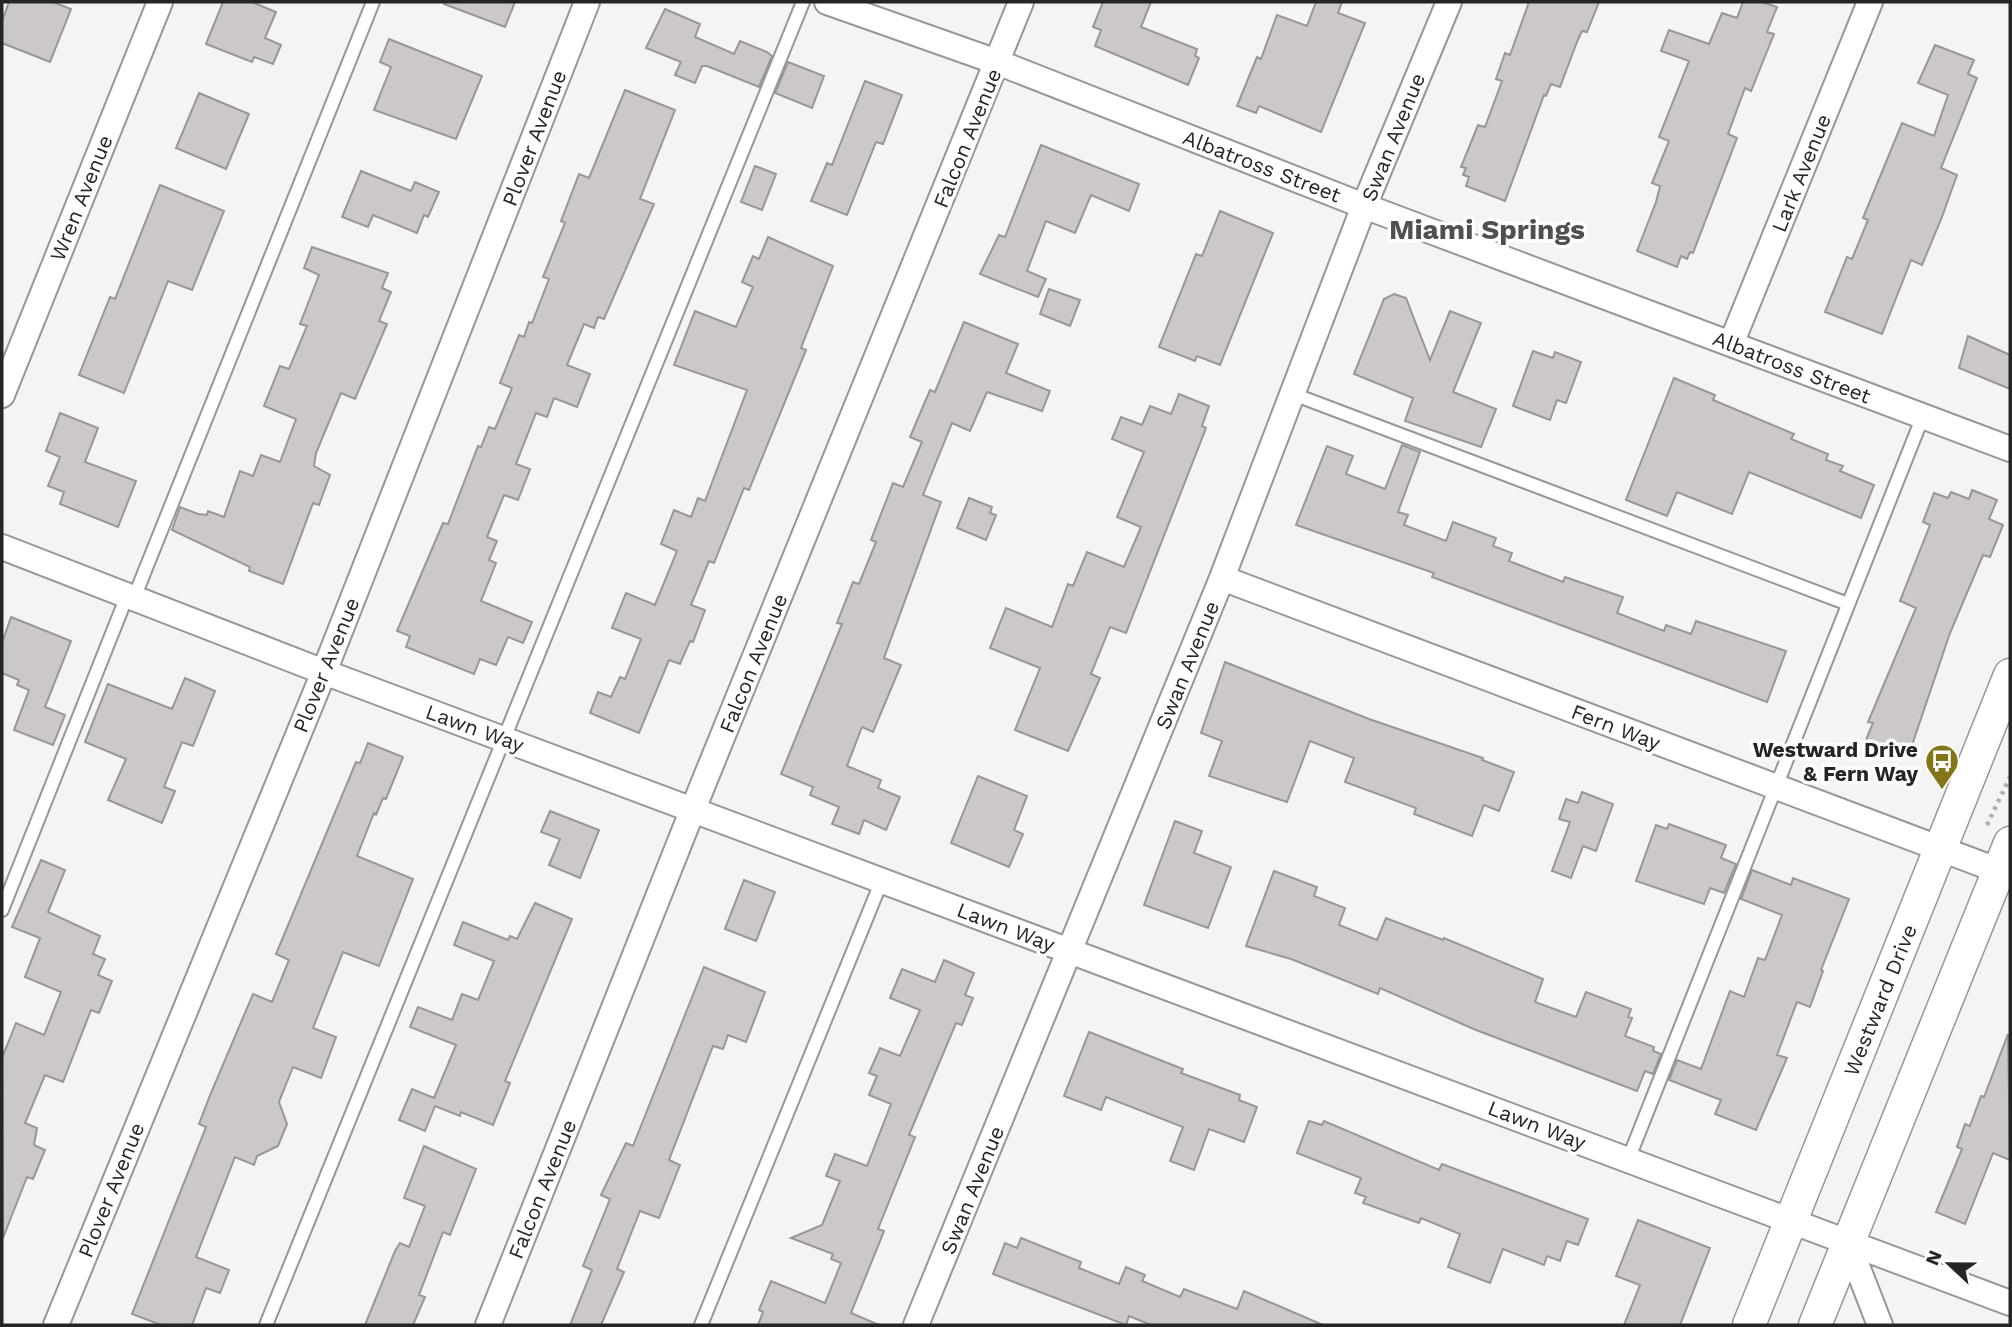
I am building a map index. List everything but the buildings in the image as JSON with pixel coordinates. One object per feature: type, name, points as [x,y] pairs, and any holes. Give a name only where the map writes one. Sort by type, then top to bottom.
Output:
[{"type":"street","name":"Wren Avenue","points":[[2,395],[160,2]]},
{"type":"street","name":"Plover Avenue","points":[[56,1325],[324,672],[587,2]]},
{"type":"street","name":"Albatross Street","points":[[827,2],[998,62],[1364,206],[2010,449]]},
{"type":"street","name":"Falcon Avenue","points":[[488,1325],[693,809],[1021,2]]},
{"type":"street","name":"Swan Avenue","points":[[924,1323],[1070,950],[1222,578],[1364,206],[1449,2]]},
{"type":"street","name":"Lark Avenue","points":[[1731,344],[1870,2]]},
{"type":"street","name":"Lawn Way","points":[[2,547],[324,672],[2010,1303]]},
{"type":"street","name":"Fern Way","points":[[1222,578],[1940,848],[2001,855]]},
{"type":"street","name":"Westward Drive","points":[[1749,1325],[2010,675]]},
{"type":"street","points":[[1815,1325],[2001,855]]},
{"type":"street","points":[[1848,1243],[1880,1325]]},
{"type":"lane","points":[[2,910],[373,2]]},
{"type":"lane","points":[[266,1325],[803,2]]},
{"type":"lane","points":[[1293,394],[1848,604]]},
{"type":"lane","points":[[1628,1160],[1923,416]]},
{"type":"lane","points":[[701,1325],[881,880]]},
{"type":"path","points":[[2001,855],[2010,777]]},
{"type":"place","name":"Westward Drive & Fern Way","points":[[1942,791]]},
{"type":"district","name":"Miami Springs","points":[[1487,229]]}]
